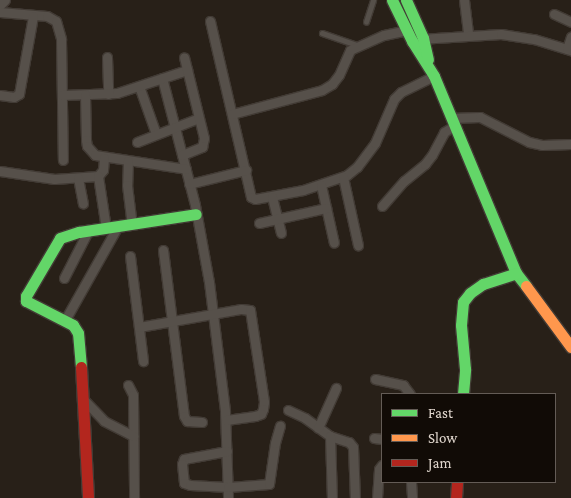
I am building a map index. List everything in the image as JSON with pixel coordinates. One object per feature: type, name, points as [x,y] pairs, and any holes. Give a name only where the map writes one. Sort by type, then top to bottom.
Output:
[{"type":"street","points":[[0,5],[5,0]]},
{"type":"street","points":[[392,0],[407,30],[417,39],[468,35],[521,36],[569,50],[571,37]]},
{"type":"street","points":[[406,0],[417,39],[516,273],[571,347]]},
{"type":"street","points":[[464,0],[468,35]]},
{"type":"street","points":[[0,12],[53,18],[60,31],[63,160]]},
{"type":"street","points":[[554,14],[571,22]]},
{"type":"street","points":[[0,95],[14,97],[19,94],[33,16]]},
{"type":"street","points":[[210,21],[251,197],[259,200],[321,185],[343,177],[357,167],[375,143],[394,99],[432,71]]},
{"type":"street","points":[[232,114],[322,90],[332,84],[350,50],[357,45],[384,35],[407,30]]},
{"type":"street","points":[[107,57],[108,94]]},
{"type":"street","points":[[182,155],[202,147],[204,143],[200,118],[184,57]]},
{"type":"street","points":[[62,95],[108,94],[187,70]]},
{"type":"street","points":[[162,78],[196,214],[213,314],[226,420],[228,498]]},
{"type":"street","points":[[139,86],[156,134]]},
{"type":"street","points":[[85,95],[88,146],[96,156],[186,169]]},
{"type":"street","points":[[382,206],[425,164],[441,137],[453,122],[480,117],[536,144],[571,144]]},
{"type":"street","points":[[137,142],[200,118]]},
{"type":"street","points":[[0,171],[45,178],[98,176],[103,170],[104,158]]},
{"type":"street","points":[[128,161],[127,185],[132,224]]},
{"type":"street","points":[[189,184],[246,170]]},
{"type":"street","points":[[98,176],[106,228]]},
{"type":"street","points":[[343,177],[358,245]]},
{"type":"street","points":[[78,178],[83,204]]},
{"type":"street","points":[[321,185],[334,243]]},
{"type":"street","points":[[272,197],[280,233]]},
{"type":"street","points":[[259,223],[326,208]]},
{"type":"street","points":[[88,498],[84,400],[78,333],[73,325],[65,320],[26,302],[26,296],[55,243],[66,235],[196,214]]},
{"type":"street","points":[[65,320],[118,226]]},
{"type":"street","points":[[64,278],[88,231]]},
{"type":"street","points":[[162,250],[184,416],[187,421],[202,422]]},
{"type":"street","points":[[130,256],[143,361]]},
{"type":"street","points":[[463,393],[465,369],[461,325],[463,302],[470,293],[483,284],[516,273]]},
{"type":"street","points":[[139,327],[213,314],[250,310],[264,402],[261,414],[226,420]]},
{"type":"street","points":[[375,379],[403,386],[409,393]]},
{"type":"street","points":[[128,385],[132,395],[134,498]]},
{"type":"street","points":[[318,428],[336,388]]},
{"type":"street","points":[[84,400],[104,421],[133,436]]},
{"type":"street","points":[[288,410],[330,436],[349,442],[353,447],[355,498]]},
{"type":"street","points":[[227,451],[190,456],[184,459],[182,464],[184,482],[190,486],[228,487],[269,484],[275,443],[280,426]]},
{"type":"street","points":[[330,436],[332,498]]},
{"type":"street","points":[[377,498],[379,469],[381,466]]},
{"type":"street","points":[[411,483],[412,498]]},
{"type":"street","points":[[456,498],[457,483]]},
{"type":"lane","points":[[366,22],[373,0]]},
{"type":"lane","points":[[322,33],[357,45]]},
{"type":"traffic: fast","points":[[392,0],[412,41],[434,76],[516,273],[526,286]]},
{"type":"traffic: fast","points":[[406,0],[423,38],[428,59]]},
{"type":"traffic: fast","points":[[81,367],[78,333],[73,325],[26,301],[26,296],[60,238],[79,232],[196,214]]},
{"type":"traffic: fast","points":[[463,393],[465,369],[461,325],[463,302],[470,293],[483,284],[516,273]]},
{"type":"traffic: slow","points":[[526,286],[571,347]]},
{"type":"traffic: jam","points":[[81,367],[88,498]]},
{"type":"traffic: jam","points":[[456,498],[457,483]]}]
